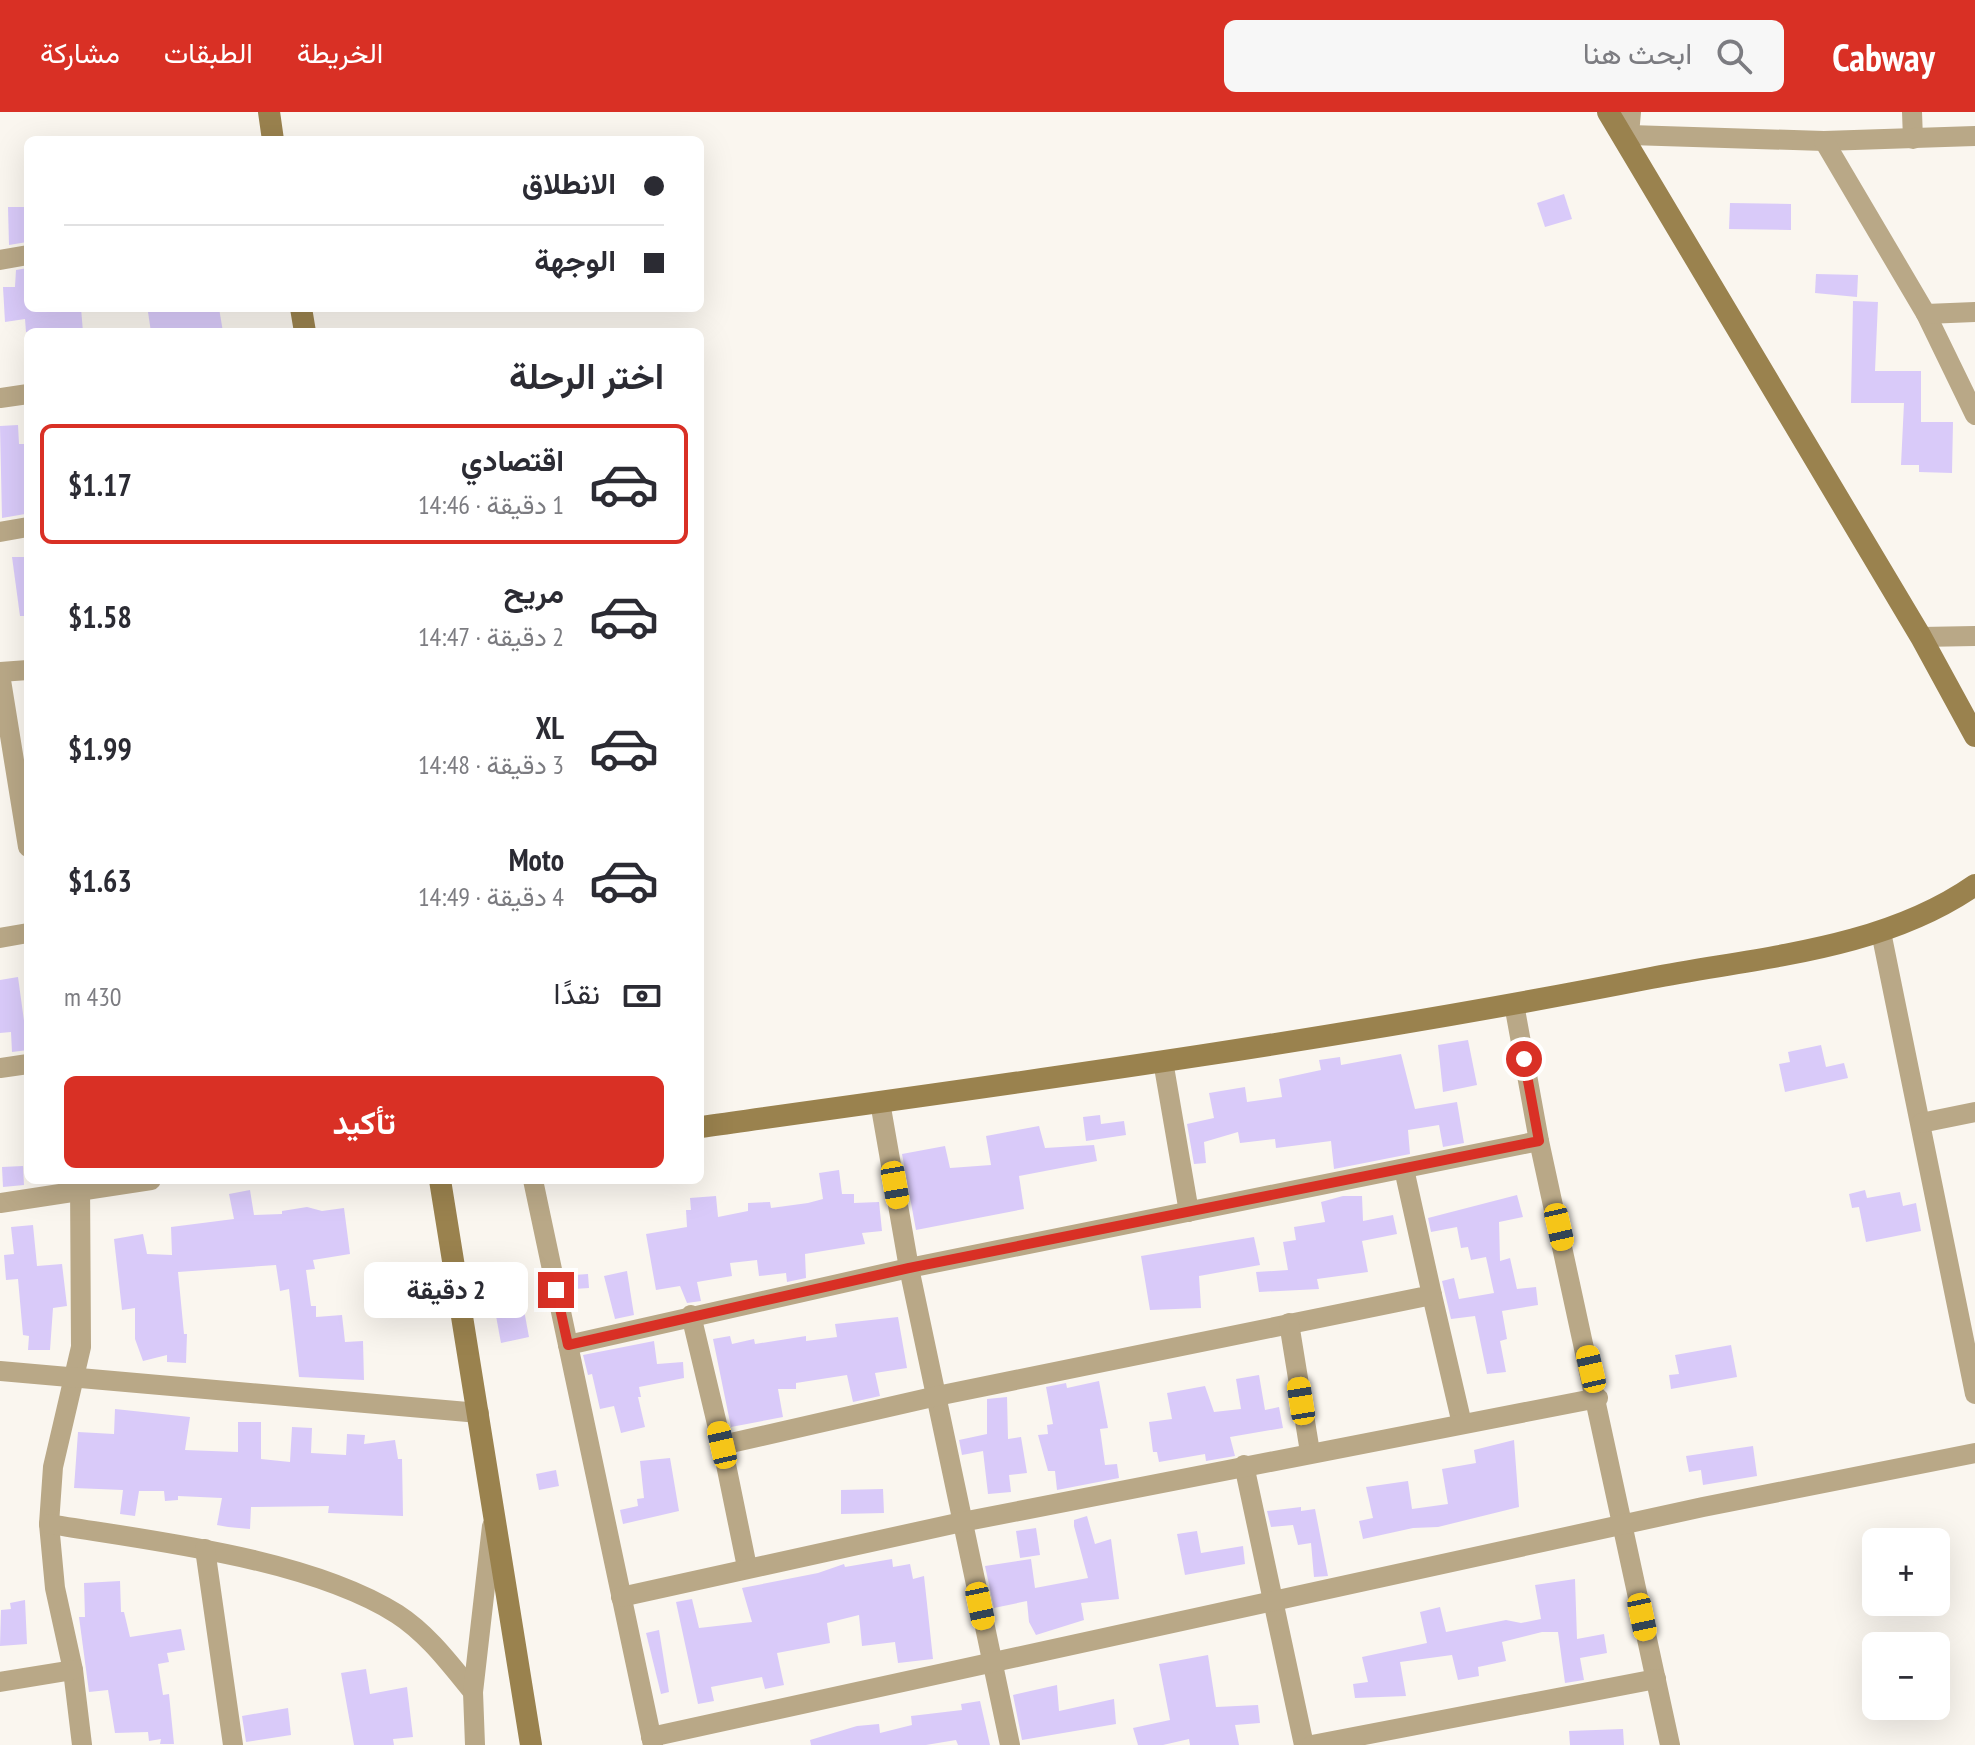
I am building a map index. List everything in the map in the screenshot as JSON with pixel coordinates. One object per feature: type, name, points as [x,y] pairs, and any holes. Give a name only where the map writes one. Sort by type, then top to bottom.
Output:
[{"type":"main road","points":[[269,112],[272,136]]},
{"type":"main road","points":[[1608,112],[1629,140],[1921,637],[1975,736]]},
{"type":"main road","points":[[704,1126],[1163,1061],[1514,1004],[1881,932],[1926,914],[1975,885]]},
{"type":"main road","points":[[441,1184],[531,1745]]},
{"type":"street","points":[[1631,112],[1629,140],[1824,141],[1975,136]]},
{"type":"street","points":[[1912,112],[1913,139]]},
{"type":"street","points":[[1824,141],[1926,314],[1975,415]]},
{"type":"street","points":[[0,260],[24,256]]},
{"type":"street","points":[[1926,314],[1975,312]]},
{"type":"street","points":[[0,398],[24,395]]},
{"type":"street","points":[[0,532],[24,528]]},
{"type":"street","points":[[1921,637],[1975,636]]},
{"type":"street","points":[[0,804],[24,800],[0,673],[24,670]]},
{"type":"street","points":[[1881,932],[1975,1394]]},
{"type":"street","points":[[0,938],[24,934]]},
{"type":"street","points":[[1514,1004],[1539,1141],[1598,1398],[1670,1745]]},
{"type":"street","points":[[1163,1061],[1189,1212]]},
{"type":"street","points":[[0,1068],[24,1065]]},
{"type":"street","points":[[880,1102],[909,1268],[1010,1745]]},
{"type":"street","points":[[1921,1123],[1975,1112]]},
{"type":"street","points":[[568,1345],[909,1268],[1539,1141]]},
{"type":"street","points":[[1404,1169],[1462,1424]]},
{"type":"street","points":[[534,1184],[652,1741],[992,1662],[1622,1525],[1975,1453]]},
{"type":"street","points":[[0,1203],[81,1185],[83,1313],[76,1379],[58,1443],[49,1524],[55,1588],[73,1670],[82,1745]]},
{"type":"street","points":[[722,1445],[937,1396],[1432,1295]]},
{"type":"street","points":[[691,1315],[747,1567]]},
{"type":"street","points":[[1289,1323],[1310,1452]]},
{"type":"street","points":[[0,1371],[479,1413]]},
{"type":"street","points":[[621,1597],[962,1522],[1598,1398]]},
{"type":"street","points":[[1244,1465],[1304,1745]]},
{"type":"street","points":[[475,1745],[473,1692],[494,1511]]},
{"type":"street","points":[[49,1524],[205,1549],[318,1579],[374,1601],[399,1615],[438,1649],[473,1692]]},
{"type":"street","points":[[205,1549],[233,1745]]},
{"type":"street","points":[[0,1682],[73,1670]]},
{"type":"street","points":[[1312,1745],[1656,1679]]},
{"type":"building","points":[[1564,194],[1572,219],[1545,227],[1537,203]]},
{"type":"building","points":[[1730,203],[1791,204],[1791,230],[1729,229]]},
{"type":"building","points":[[8,207],[24,207],[24,242],[9,245]]},
{"type":"building","points":[[24,269],[24,312],[81,312],[83,328],[26,328],[25,319],[5,322],[3,287],[15,287],[16,270]]},
{"type":"building","points":[[1816,274],[1858,275],[1857,297],[1815,293]]},
{"type":"building","points":[[1853,301],[1878,302],[1875,371],[1921,371],[1921,422],[1953,422],[1952,473],[1919,472],[1919,465],[1901,465],[1904,403],[1851,403]]},
{"type":"building","points":[[148,312],[220,312],[222,328],[150,328]]},
{"type":"building","points":[[18,425],[19,444],[24,444],[24,514],[2,518],[0,426]]},
{"type":"building","points":[[12,557],[24,557],[24,616],[20,616]]},
{"type":"building","points":[[18,977],[24,1021],[24,1050],[12,1052],[11,1032],[0,1033],[0,980]]},
{"type":"building","points":[[1468,1040],[1477,1085],[1443,1092],[1438,1045]]},
{"type":"building","points":[[1821,1045],[1826,1067],[1844,1063],[1848,1078],[1785,1092],[1779,1064],[1790,1062],[1788,1052]]},
{"type":"building","points":[[1401,1054],[1415,1109],[1457,1102],[1464,1143],[1443,1147],[1439,1125],[1408,1130],[1410,1154],[1334,1169],[1331,1141],[1276,1148],[1275,1139],[1240,1143],[1238,1132],[1204,1142],[1206,1163],[1194,1164],[1187,1124],[1214,1118],[1209,1093],[1245,1087],[1247,1102],[1282,1097],[1279,1079],[1321,1070],[1319,1060],[1340,1057],[1341,1065]]},
{"type":"building","points":[[1100,1115],[1101,1124],[1124,1121],[1126,1135],[1086,1141],[1083,1117]]},
{"type":"building","points":[[1039,1126],[1045,1148],[1094,1145],[1097,1161],[1019,1176],[1024,1209],[916,1230],[902,1154],[945,1146],[950,1168],[991,1165],[986,1136]]},
{"type":"building","points":[[23,1166],[24,1185],[3,1187],[2,1167]]},
{"type":"building","points":[[839,1170],[842,1194],[854,1194],[854,1203],[879,1202],[882,1231],[862,1233],[865,1244],[805,1254],[806,1278],[787,1282],[786,1273],[759,1276],[757,1260],[730,1263],[732,1276],[697,1282],[701,1301],[687,1303],[680,1286],[656,1290],[646,1234],[687,1227],[686,1210],[691,1210],[690,1198],[716,1196],[718,1217],[748,1211],[748,1203],[770,1202],[771,1208],[808,1203],[823,1199],[819,1173]]},
{"type":"building","points":[[250,1190],[254,1215],[282,1214],[282,1211],[307,1207],[322,1211],[344,1208],[350,1254],[313,1260],[315,1269],[306,1270],[311,1306],[316,1306],[316,1317],[342,1315],[345,1342],[363,1341],[364,1380],[299,1377],[289,1289],[280,1291],[276,1265],[178,1272],[184,1334],[187,1334],[186,1363],[167,1362],[167,1355],[143,1361],[135,1339],[135,1308],[122,1310],[114,1239],[143,1234],[147,1254],[172,1255],[171,1227],[234,1219],[229,1194]]},
{"type":"building","points":[[1865,1190],[1867,1198],[1900,1192],[1903,1206],[1916,1203],[1921,1231],[1866,1242],[1859,1207],[1852,1208],[1849,1194]]},
{"type":"building","points":[[1517,1195],[1523,1217],[1499,1222],[1500,1261],[1510,1258],[1517,1289],[1536,1287],[1538,1305],[1502,1311],[1507,1339],[1500,1341],[1506,1372],[1487,1374],[1475,1316],[1451,1319],[1442,1281],[1454,1278],[1459,1299],[1494,1293],[1486,1257],[1471,1260],[1468,1247],[1461,1248],[1457,1227],[1431,1232],[1428,1218]]},
{"type":"building","points":[[1343,1196],[1362,1196],[1363,1221],[1393,1215],[1397,1234],[1362,1241],[1368,1272],[1317,1279],[1319,1289],[1259,1292],[1256,1272],[1288,1270],[1283,1242],[1296,1240],[1294,1227],[1325,1222],[1321,1202]]},
{"type":"building","points":[[33,1225],[37,1266],[62,1264],[67,1306],[53,1308],[50,1350],[28,1350],[29,1336],[23,1335],[18,1279],[6,1280],[4,1255],[14,1254],[11,1227]]},
{"type":"building","points":[[1254,1237],[1260,1265],[1199,1276],[1201,1308],[1150,1310],[1141,1256]]},
{"type":"building","points":[[627,1271],[634,1315],[615,1319],[604,1276]]},
{"type":"building","points":[[588,1274],[589,1288],[574,1289],[574,1275]]},
{"type":"building","points":[[524,1310],[529,1337],[501,1343],[496,1316]]},
{"type":"building","points":[[898,1317],[907,1368],[875,1373],[880,1396],[853,1402],[847,1375],[796,1383],[796,1389],[778,1389],[783,1417],[731,1427],[713,1339],[730,1336],[732,1344],[754,1339],[755,1344],[806,1336],[806,1341],[837,1337],[835,1324]]},
{"type":"building","points":[[654,1341],[657,1364],[683,1362],[684,1378],[639,1387],[641,1397],[638,1397],[645,1427],[621,1433],[614,1406],[600,1409],[592,1374],[588,1375],[583,1355]]},
{"type":"building","points":[[1731,1345],[1737,1377],[1671,1389],[1669,1375],[1679,1374],[1675,1355]]},
{"type":"building","points":[[1259,1375],[1265,1410],[1279,1407],[1283,1428],[1230,1437],[1235,1456],[1206,1461],[1205,1454],[1159,1462],[1157,1452],[1153,1452],[1149,1422],[1172,1419],[1167,1393],[1205,1386],[1214,1412],[1241,1409],[1236,1379]]},
{"type":"building","points":[[1099,1381],[1108,1428],[1100,1429],[1105,1465],[1117,1464],[1119,1478],[1057,1490],[1055,1471],[1048,1471],[1038,1435],[1048,1434],[1047,1425],[1053,1424],[1046,1387],[1066,1383],[1067,1388]]},
{"type":"building","points":[[1007,1397],[1008,1439],[1021,1437],[1027,1473],[1009,1475],[1011,1492],[988,1494],[983,1451],[962,1455],[959,1440],[987,1434],[987,1399]]},
{"type":"building","points":[[115,1409],[190,1417],[185,1450],[238,1452],[238,1422],[261,1422],[261,1459],[290,1462],[292,1427],[312,1428],[311,1453],[346,1455],[347,1434],[365,1435],[364,1444],[395,1440],[398,1459],[402,1459],[403,1516],[328,1513],[329,1506],[251,1507],[250,1529],[228,1527],[217,1525],[222,1498],[178,1496],[178,1500],[165,1501],[164,1491],[139,1491],[135,1516],[120,1514],[123,1490],[74,1488],[78,1432],[114,1434]]},
{"type":"building","points":[[1514,1440],[1519,1507],[1438,1527],[1413,1528],[1363,1539],[1359,1521],[1373,1518],[1366,1487],[1408,1481],[1412,1509],[1448,1504],[1442,1469],[1476,1463],[1474,1450]]},
{"type":"building","points":[[1753,1446],[1757,1476],[1703,1485],[1701,1470],[1689,1472],[1686,1456]]},
{"type":"building","points":[[670,1458],[679,1511],[623,1524],[620,1510],[638,1506],[637,1499],[644,1498],[640,1461]]},
{"type":"building","points":[[556,1470],[559,1486],[539,1490],[536,1474]]},
{"type":"building","points":[[883,1489],[884,1513],[841,1514],[841,1490]]},
{"type":"building","points":[[1301,1507],[1301,1511],[1315,1509],[1328,1576],[1314,1577],[1311,1543],[1298,1545],[1293,1525],[1271,1527],[1267,1511]]},
{"type":"building","points":[[1087,1516],[1095,1544],[1111,1539],[1119,1599],[1081,1603],[1084,1620],[1036,1635],[1029,1622],[1027,1601],[994,1608],[985,1566],[1031,1559],[1035,1588],[1088,1578],[1074,1526],[1074,1520]]},
{"type":"building","points":[[1036,1528],[1040,1555],[1020,1558],[1016,1531]]},
{"type":"building","points":[[1197,1531],[1201,1553],[1243,1546],[1245,1564],[1185,1575],[1177,1534]]},
{"type":"building","points":[[892,1559],[893,1567],[910,1564],[913,1579],[924,1576],[933,1659],[898,1663],[895,1642],[862,1646],[859,1615],[827,1623],[830,1643],[777,1653],[784,1685],[765,1689],[762,1677],[711,1687],[714,1701],[698,1704],[676,1602],[692,1599],[699,1628],[752,1622],[742,1588],[818,1573],[844,1564],[845,1567]]},
{"type":"building","points":[[1575,1579],[1577,1639],[1604,1634],[1607,1653],[1580,1658],[1584,1680],[1565,1683],[1558,1632],[1542,1632],[1502,1642],[1506,1661],[1478,1667],[1479,1676],[1458,1680],[1452,1655],[1400,1662],[1406,1696],[1355,1698],[1353,1684],[1368,1682],[1362,1657],[1427,1643],[1420,1612],[1440,1607],[1446,1632],[1506,1620],[1521,1623],[1541,1619],[1535,1585]]},
{"type":"building","points":[[120,1581],[121,1612],[124,1612],[130,1637],[181,1629],[185,1650],[167,1653],[169,1662],[158,1664],[163,1695],[169,1694],[174,1744],[160,1744],[161,1739],[149,1741],[148,1732],[115,1733],[108,1690],[89,1692],[79,1617],[85,1617],[84,1583]]},
{"type":"building","points":[[25,1600],[27,1644],[0,1646],[1,1610],[11,1609],[10,1603]]},
{"type":"building","points":[[659,1630],[669,1692],[661,1694],[646,1633]]},
{"type":"building","points":[[1208,1655],[1216,1707],[1258,1705],[1260,1723],[1235,1725],[1239,1745],[1190,1745],[1189,1739],[1163,1745],[1138,1745],[1133,1728],[1170,1720],[1159,1664]]},
{"type":"building","points":[[366,1669],[370,1694],[407,1687],[413,1737],[393,1739],[394,1745],[354,1745],[341,1673]]},
{"type":"building","points":[[1057,1685],[1059,1711],[1114,1699],[1116,1724],[1022,1740],[1013,1695]]},
{"type":"building","points":[[980,1701],[990,1745],[958,1745],[956,1740],[926,1745],[811,1745],[810,1740],[857,1726],[879,1724],[880,1733],[912,1725],[911,1716],[962,1710],[961,1704]]},
{"type":"building","points":[[288,1708],[291,1735],[246,1742],[242,1716]]},
{"type":"building","points":[[1623,1729],[1624,1745],[1570,1745],[1569,1731]]},
{"type":"route","points":[[556,1290],[568,1345],[909,1268],[1539,1141],[1524,1059]]}]
